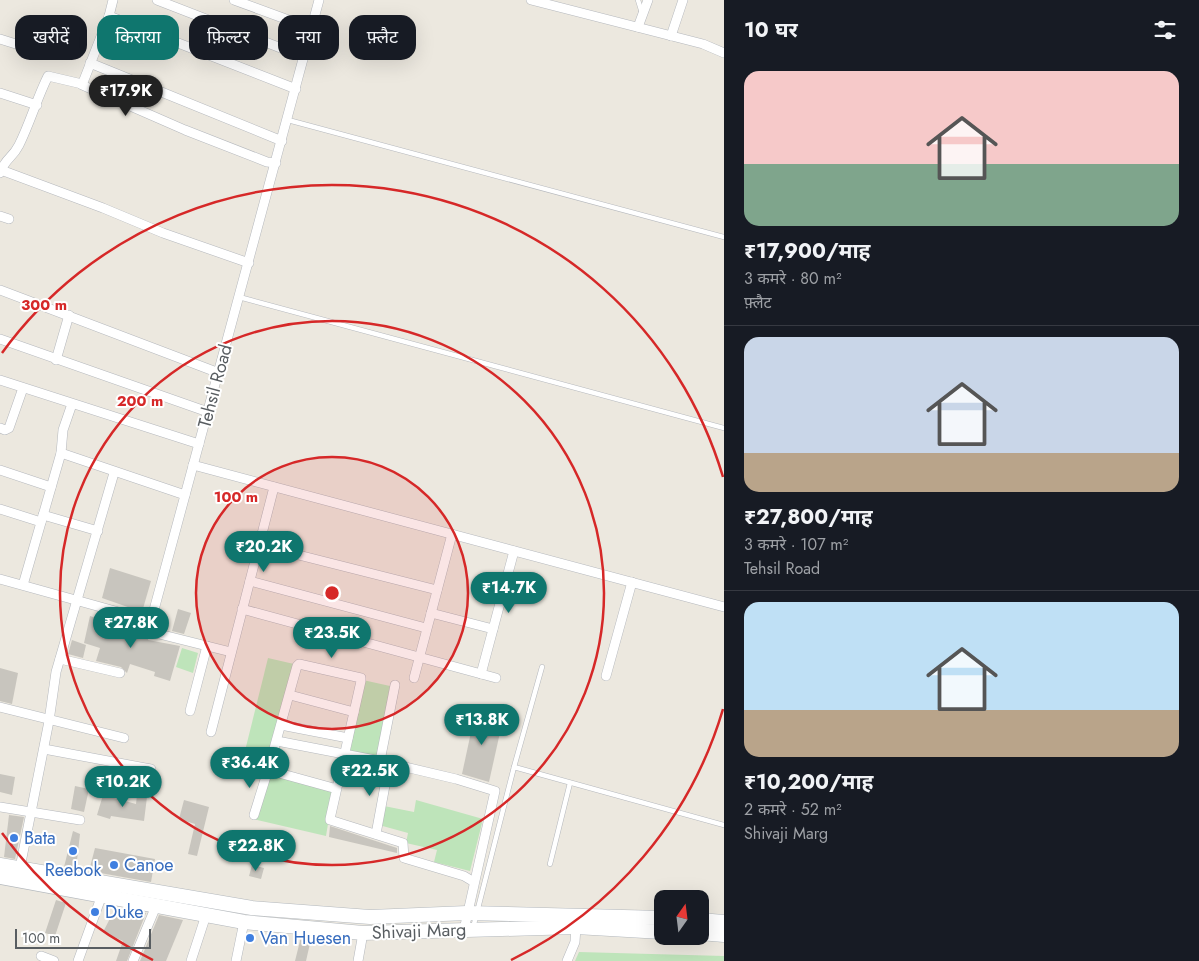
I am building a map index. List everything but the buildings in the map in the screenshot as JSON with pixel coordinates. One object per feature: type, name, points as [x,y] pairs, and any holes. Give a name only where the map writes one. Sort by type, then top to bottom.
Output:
[{"type":"main road","name":"Shivaji Marg","points":[[0,865],[19,874],[102,896],[244,922],[363,932],[576,927],[654,932]]},
{"type":"main road","name":"Shivaji Marg","points":[[0,877],[19,874],[104,882],[252,908],[370,917],[472,913],[654,918]]},
{"type":"main road","points":[[709,921],[724,922]]},
{"type":"main road","points":[[709,934],[724,935]]},
{"type":"street","points":[[109,15],[113,0]]},
{"type":"street","points":[[157,0],[278,47]]},
{"type":"street","points":[[234,0],[278,16]]},
{"type":"street","name":"Tehsil Road","points":[[316,15],[319,0]]},
{"type":"street","points":[[531,0],[724,51]]},
{"type":"street","points":[[638,27],[648,0]]},
{"type":"street","points":[[672,36],[683,0]]},
{"type":"street","points":[[0,39],[15,44]]},
{"type":"street","points":[[179,43],[296,89]]},
{"type":"street","points":[[82,84],[97,46]]},
{"type":"street","name":"Tehsil Road","points":[[151,621],[303,60]]},
{"type":"street","points":[[90,63],[282,141]]},
{"type":"street","points":[[248,263],[163,233],[104,208],[1,172],[3,158],[15,152],[50,75],[82,84],[185,130],[267,162],[276,162]]},
{"type":"street","points":[[0,93],[37,104]]},
{"type":"street","points":[[0,290],[219,373]]},
{"type":"street","points":[[56,360],[69,316]]},
{"type":"street","points":[[0,339],[208,412]]},
{"type":"street","points":[[0,380],[199,444]]},
{"type":"street","points":[[0,428],[5,430],[9,428],[23,388]]},
{"type":"street","points":[[23,585],[61,453],[63,430],[72,404]]},
{"type":"street","points":[[61,453],[114,473],[185,495]]},
{"type":"street","points":[[193,466],[724,607]]},
{"type":"street","points":[[0,470],[51,487]]},
{"type":"street","points":[[19,874],[60,659],[114,473]]},
{"type":"street","points":[[211,732],[274,487]]},
{"type":"street","points":[[0,509],[98,531]]},
{"type":"street","points":[[414,678],[452,534]]},
{"type":"street","points":[[259,544],[437,590]]},
{"type":"street","points":[[481,674],[514,551]]},
{"type":"street","points":[[0,579],[151,621],[159,634],[231,652]]},
{"type":"street","points":[[250,581],[426,628]]},
{"type":"street","points":[[606,676],[632,582]]},
{"type":"street","points":[[242,609],[496,678]]},
{"type":"street","points":[[431,613],[493,629]]},
{"type":"street","points":[[190,711],[207,646]]},
{"type":"street","points":[[60,659],[120,673]]},
{"type":"street","points":[[254,815],[299,664],[359,677],[361,681],[330,820],[403,843],[404,858],[462,876],[474,882]]},
{"type":"street","points":[[376,834],[395,685]]},
{"type":"street","points":[[290,695],[354,712]]},
{"type":"street","points":[[0,707],[49,721],[124,738]]},
{"type":"street","points":[[281,724],[348,738]]},
{"type":"street","points":[[277,741],[456,779],[495,791],[474,882],[472,913],[468,930]]},
{"type":"street","points":[[44,749],[151,770]]},
{"type":"street","points":[[268,770],[337,788]]},
{"type":"street","points":[[0,808],[80,820]]},
{"type":"street","points":[[78,961],[102,896],[104,882]]},
{"type":"street","points":[[133,961],[156,906]]},
{"type":"street","points":[[191,961],[206,915]]},
{"type":"street","points":[[236,961],[244,922]]},
{"type":"street","points":[[567,961],[575,942],[576,927]]},
{"type":"street","points":[[358,961],[363,932]]},
{"type":"street","points":[[41,956],[54,961]]},
{"type":"lane","points":[[638,0],[643,15]]},
{"type":"lane","points":[[288,120],[724,237]]},
{"type":"lane","points":[[239,297],[724,428]]},
{"type":"lane","points":[[472,913],[542,667]]},
{"type":"lane","points":[[514,767],[724,825]]},
{"type":"lane","points":[[550,864],[570,783]]},
{"type":"green space","points":[[182,648],[198,653],[193,673],[176,667]]},
{"type":"green space","points":[[268,658],[294,664],[267,767],[242,763]]},
{"type":"green space","points":[[363,680],[390,686],[377,757],[348,750]]},
{"type":"green space","points":[[348,763],[380,770],[376,788],[344,782]]},
{"type":"green space","points":[[265,769],[334,787],[326,836],[253,819]]},
{"type":"green space","points":[[416,800],[483,819],[470,871],[434,862],[437,850],[406,843],[408,833],[379,825],[384,806],[414,812]]},
{"type":"green space","points":[[579,952],[724,956],[724,961],[575,961]]},
{"type":"place","name":"Bata","points":[[14,838]]},
{"type":"place","name":"Reebok","points":[[73,851]]},
{"type":"place","name":"Canoe","points":[[114,865]]},
{"type":"place","name":"Duke","points":[[95,912]]},
{"type":"place","name":"Van Huesen","points":[[250,938]]}]
